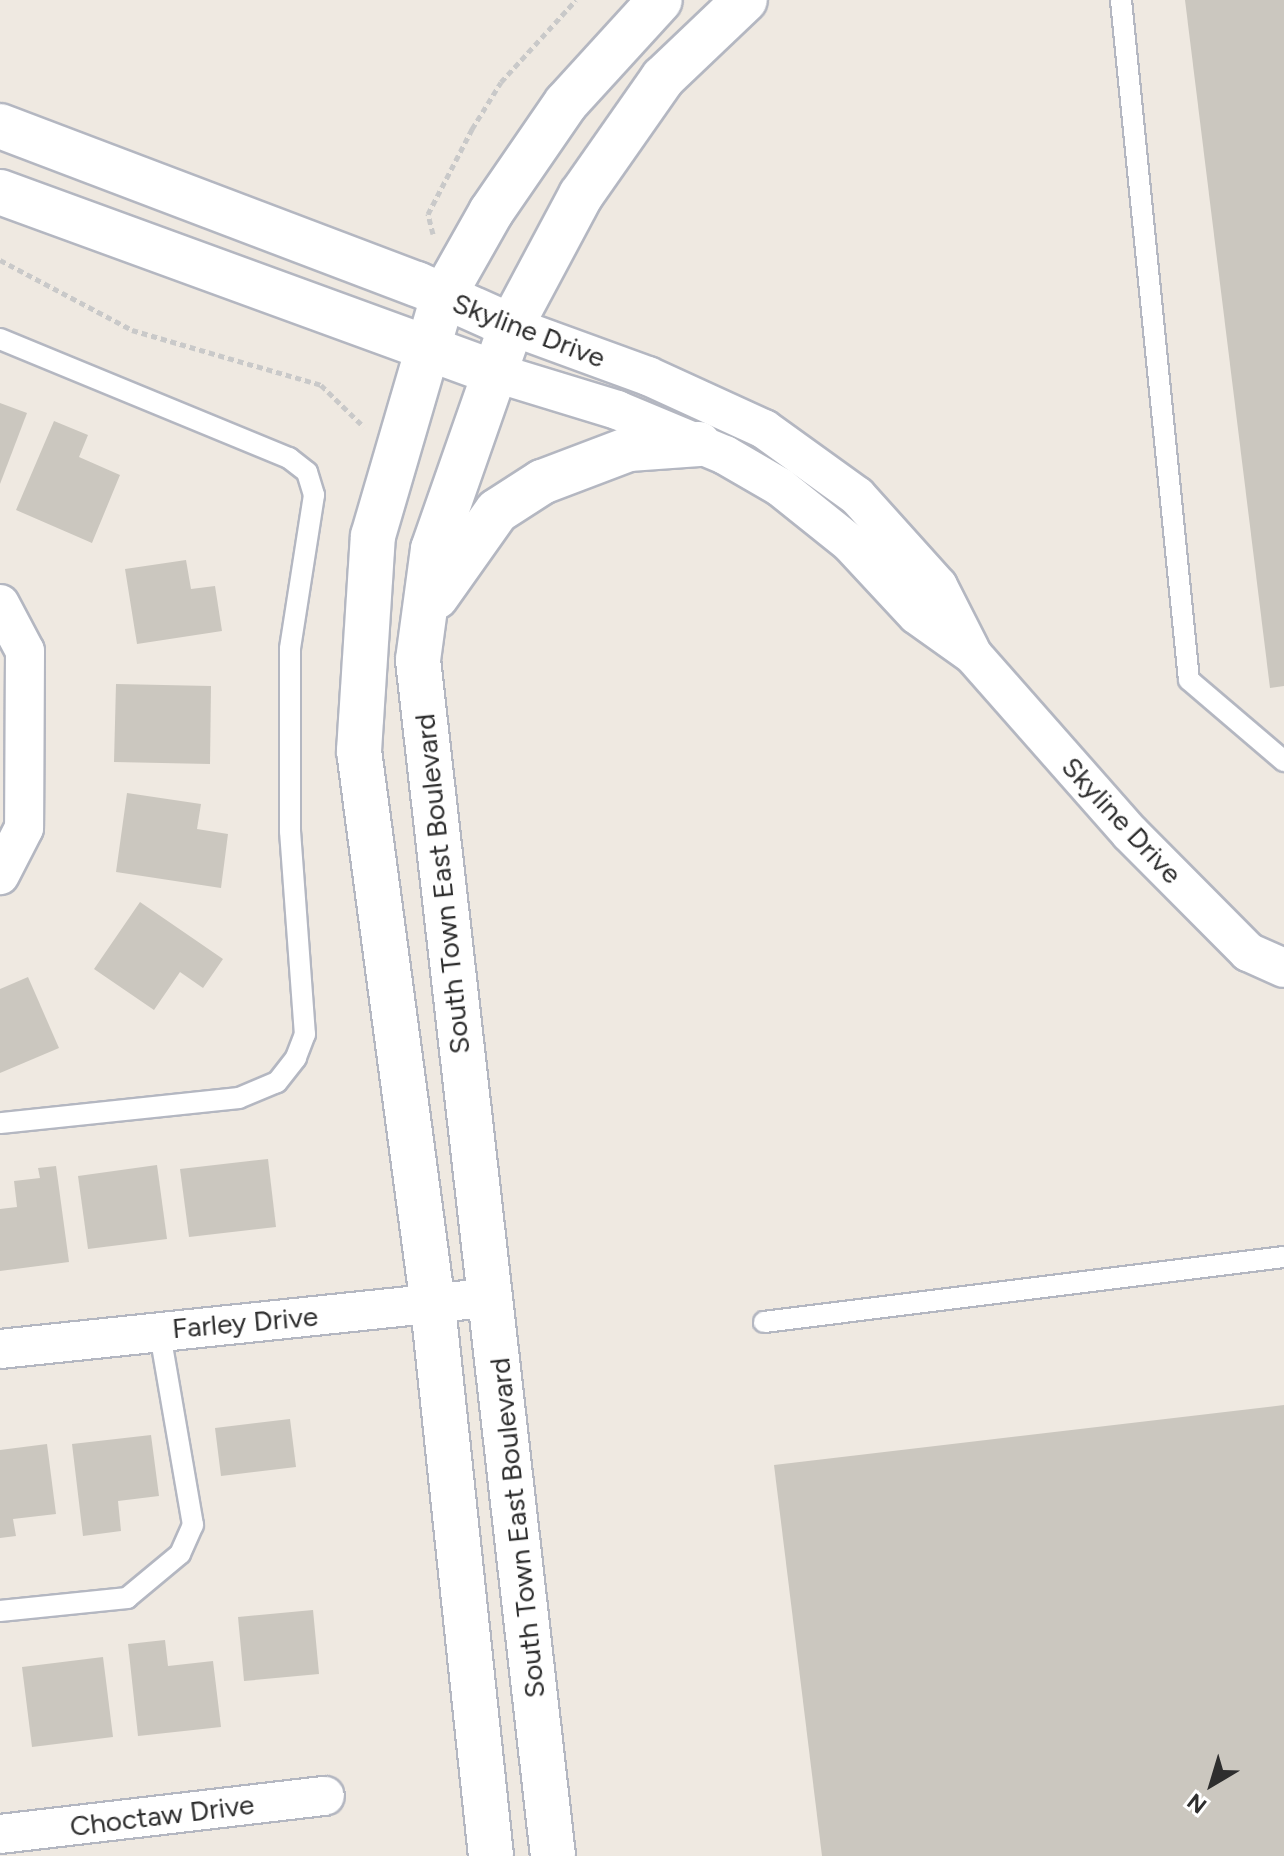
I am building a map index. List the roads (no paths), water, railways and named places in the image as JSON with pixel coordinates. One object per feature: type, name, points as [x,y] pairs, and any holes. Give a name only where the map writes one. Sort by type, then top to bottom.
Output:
[{"type":"main road","points":[[491,1856],[433,1306],[359,751],[373,536],[443,297],[491,212],[566,103],[660,0]]},
{"type":"main road","name":"South Town East Boulevard","points":[[553,1856],[491,1297],[431,813],[418,660],[433,549],[511,326],[581,195],[663,78],[745,0]]},
{"type":"main road","name":"Skyline Drive","points":[[0,126],[511,326]]},
{"type":"main road","name":"Skyline Drive","points":[[0,192],[493,372]]},
{"type":"main road","points":[[424,620],[472,538],[497,511],[542,482],[578,463],[629,449],[699,444]]},
{"type":"street","name":"Skyline Drive","points":[[511,326],[648,376],[764,429],[857,496],[938,586],[973,655]]},
{"type":"street","name":"Skyline Drive","points":[[493,372],[617,410],[699,444],[780,487],[850,543],[917,615],[973,655],[1130,833],[1237,941],[1284,968]]},
{"type":"street","points":[[0,604],[25,651],[24,828],[0,875]]},
{"type":"street","name":"Farley Drive","points":[[0,1349],[159,1329],[433,1306],[491,1297]]},
{"type":"street","name":"Choctaw Drive","points":[[0,1834],[325,1796]]},
{"type":"lane","points":[[1121,0],[1189,680],[1284,761]]},
{"type":"lane","points":[[0,339],[289,458],[307,472],[314,495],[290,649],[290,831],[305,1034],[296,1058],[277,1082],[239,1098],[0,1123]]},
{"type":"lane","points":[[764,1322],[1284,1257]]},
{"type":"lane","points":[[0,1611],[127,1598],[180,1554],[193,1525],[159,1329]]}]
